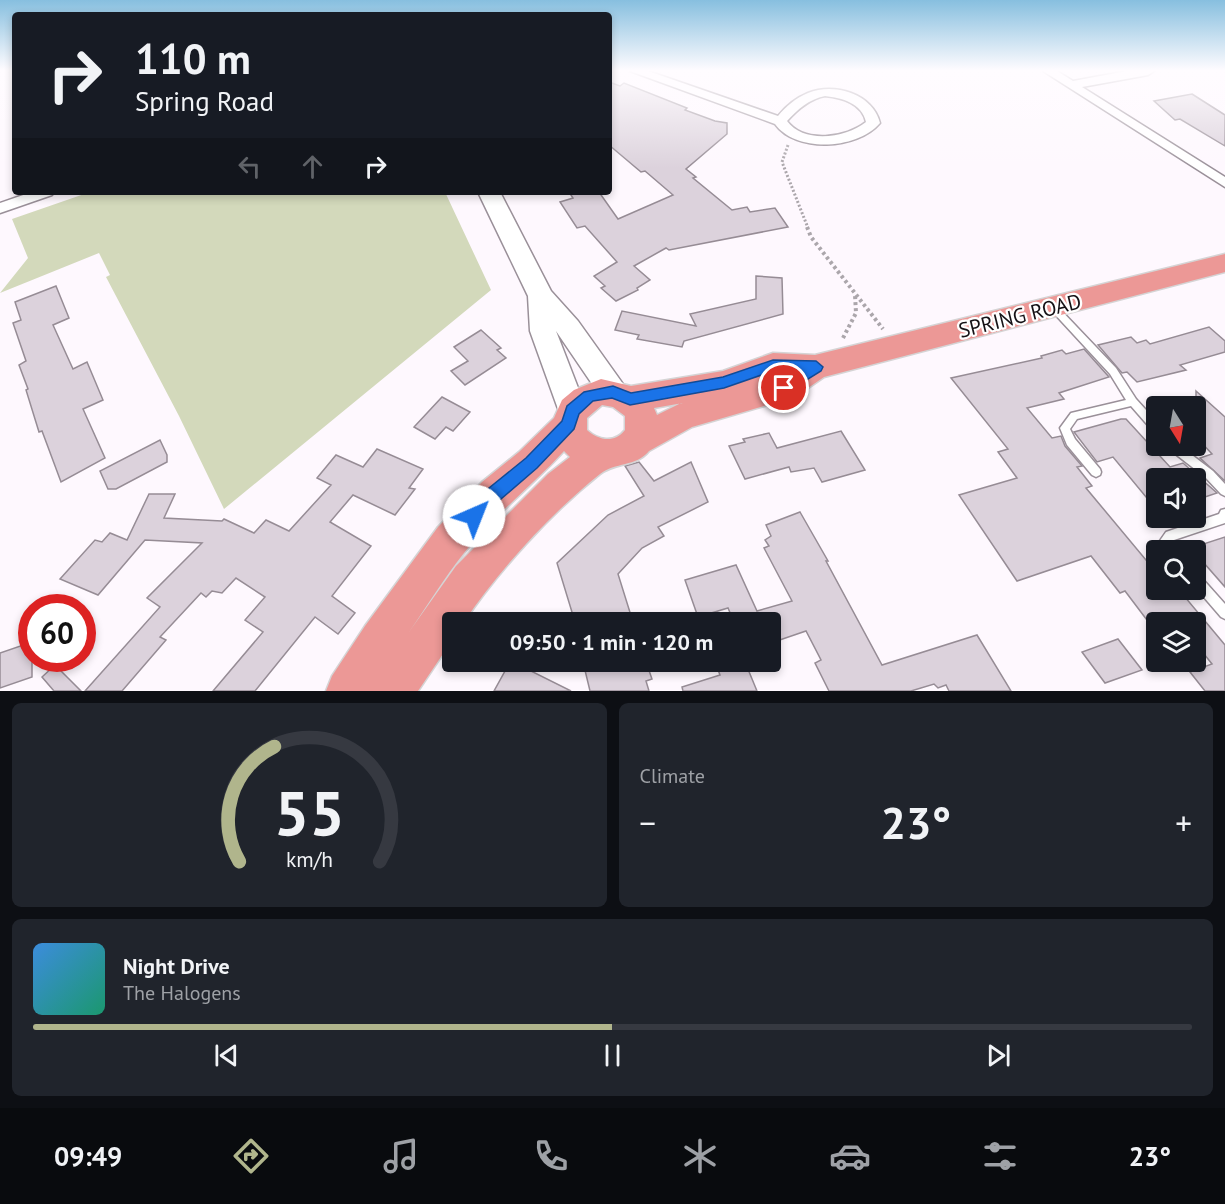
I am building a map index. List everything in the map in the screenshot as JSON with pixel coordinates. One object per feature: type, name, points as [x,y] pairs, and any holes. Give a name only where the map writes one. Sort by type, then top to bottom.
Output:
[{"type":"main road","points":[[490,195],[541,296],[622,396],[638,405],[644,423],[638,440]]},
{"type":"main road","name":"SPRING ROAD","points":[[346,691],[379,640],[451,540],[495,494],[531,463],[589,396],[622,396],[724,383],[773,365],[816,367],[1225,263]]},
{"type":"main road","points":[[541,296],[543,331],[571,417],[572,434],[578,444],[600,454]]},
{"type":"main road","name":"SPRING ROAD","points":[[393,691],[470,579],[560,485],[600,454],[622,452],[638,440],[681,417],[730,401],[784,388],[816,367]]},
{"type":"street","points":[[729,103],[780,121],[787,132],[793,136],[820,140],[854,135],[871,126],[874,119],[860,103]]},
{"type":"street","points":[[780,121],[801,103]]},
{"type":"street","points":[[1100,103],[1225,183]]},
{"type":"street","points":[[0,208],[38,195]]},
{"type":"lane","points":[[1053,307],[1113,372],[1146,417]]},
{"type":"lane","points":[[1096,472],[1071,442],[1065,428],[1074,416],[1133,402]]},
{"type":"lane","points":[[1186,456],[1209,474],[1225,491]]},
{"type":"lane","points":[[1167,540],[1170,536],[1224,518],[1225,514]]},
{"type":"lane","points":[[1206,591],[1225,613]]},
{"type":"path","points":[[793,136],[784,151],[782,162],[808,231],[884,329]]},
{"type":"path","points":[[843,339],[856,313],[855,293]]},
{"type":"green space","points":[[81,195],[446,195],[491,290],[224,509],[179,416],[106,277],[110,275],[99,253],[0,293],[28,258],[12,219]]},
{"type":"building","points":[[612,103],[675,103],[687,108],[685,110],[727,123],[727,134],[686,169],[696,177],[693,178],[732,210],[747,207],[750,212],[775,208],[788,227],[669,250],[666,248],[634,266],[650,280],[637,288],[638,290],[616,301],[601,288],[605,286],[594,276],[617,262],[585,226],[577,228],[560,202],[573,198],[571,195],[601,195],[618,219],[673,195],[645,171],[641,172],[612,148]]},
{"type":"building","points":[[1156,103],[1207,103],[1225,115],[1225,146],[1180,119],[1175,120]]},
{"type":"building","points":[[756,276],[782,278],[783,314],[684,341],[682,347],[637,339],[639,335],[615,330],[622,311],[696,326],[690,314],[756,299]]},
{"type":"building","points":[[56,286],[69,318],[53,325],[73,369],[87,362],[103,400],[83,409],[105,458],[61,482],[42,431],[39,432],[26,390],[28,389],[19,365],[26,361],[13,323],[21,320],[15,302]]},
{"type":"building","points":[[1209,327],[1225,341],[1225,352],[1180,365],[1186,370],[1137,382],[1127,372],[1122,373],[1098,345],[1131,337],[1137,343],[1146,340],[1150,344]]},
{"type":"building","points":[[481,330],[501,348],[497,350],[506,358],[465,385],[451,371],[468,361],[454,347]]},
{"type":"building","points":[[1084,349],[1109,377],[1059,393],[1064,399],[1027,408],[1052,438],[1061,436],[1065,446],[1082,466],[1077,467],[1092,486],[1086,488],[1146,560],[1146,600],[1188,600],[1198,612],[1146,612],[1146,619],[1125,591],[1120,593],[1091,556],[1017,581],[959,495],[1017,478],[998,452],[1008,449],[951,378],[1042,358],[1041,356],[1062,350],[1066,354]]},
{"type":"building","points":[[442,397],[470,412],[453,431],[446,427],[435,439],[414,427]]},
{"type":"building","points":[[1206,400],[1225,417],[1225,481],[1200,458],[1212,454],[1206,448]]},
{"type":"building","points":[[1126,419],[1146,441],[1146,456],[1160,456],[1170,467],[1183,463],[1189,468],[1146,468],[1146,497],[1113,457],[1097,462],[1074,432]]},
{"type":"building","points":[[841,431],[865,470],[822,482],[814,468],[791,472],[789,467],[745,479],[729,446],[745,442],[743,439],[769,433],[777,448]]},
{"type":"building","points":[[160,440],[167,455],[167,462],[116,489],[108,489],[100,471]]},
{"type":"building","points":[[377,449],[423,469],[409,488],[415,489],[395,515],[353,495],[330,522],[371,546],[332,596],[355,613],[338,634],[315,617],[255,691],[213,691],[263,632],[245,620],[265,597],[236,578],[222,593],[212,591],[206,597],[201,593],[160,637],[166,640],[122,691],[85,691],[160,607],[147,598],[202,543],[145,540],[98,595],[60,579],[95,540],[102,542],[110,533],[127,540],[149,494],[175,494],[164,518],[222,521],[224,519],[254,533],[266,520],[289,531],[331,485],[317,478],[336,455],[363,467]]},
{"type":"building","points":[[639,462],[654,481],[691,462],[708,502],[658,527],[664,536],[642,548],[618,574],[630,612],[572,612],[557,563],[608,515],[644,496],[625,466]]},
{"type":"building","points":[[1206,483],[1217,493],[1206,497]]},
{"type":"building","points":[[800,512],[882,665],[977,635],[1011,691],[949,691],[946,685],[938,688],[934,684],[911,691],[829,691],[815,663],[821,660],[806,631],[781,640],[781,612],[730,612],[728,608],[715,612],[696,612],[685,580],[736,565],[757,611],[792,601],[764,548],[769,546],[765,540],[771,536],[766,525]]},
{"type":"building","points":[[1225,537],[1225,587],[1206,565],[1206,543]]},
{"type":"building","points":[[1206,622],[1225,645],[1225,691],[1205,691],[1190,672],[1206,672],[1206,666],[1212,664],[1206,656]]},
{"type":"building","points":[[1118,639],[1142,670],[1105,683],[1082,652]]},
{"type":"building","points":[[18,647],[18,672],[32,672],[32,677],[0,688],[0,653]]},
{"type":"building","points":[[47,672],[62,672],[81,691],[54,691],[42,677]]},
{"type":"building","points":[[504,672],[533,672],[571,691],[494,691]]},
{"type":"building","points":[[585,672],[650,672],[652,679],[646,681],[649,691],[590,691]]},
{"type":"building","points":[[719,672],[749,672],[757,691],[683,691],[682,687],[720,675]]},
{"type":"route","points":[[474,516],[569,424],[572,411],[579,402],[589,396],[613,392],[630,399],[724,383],[773,365],[816,367],[784,388]]}]
